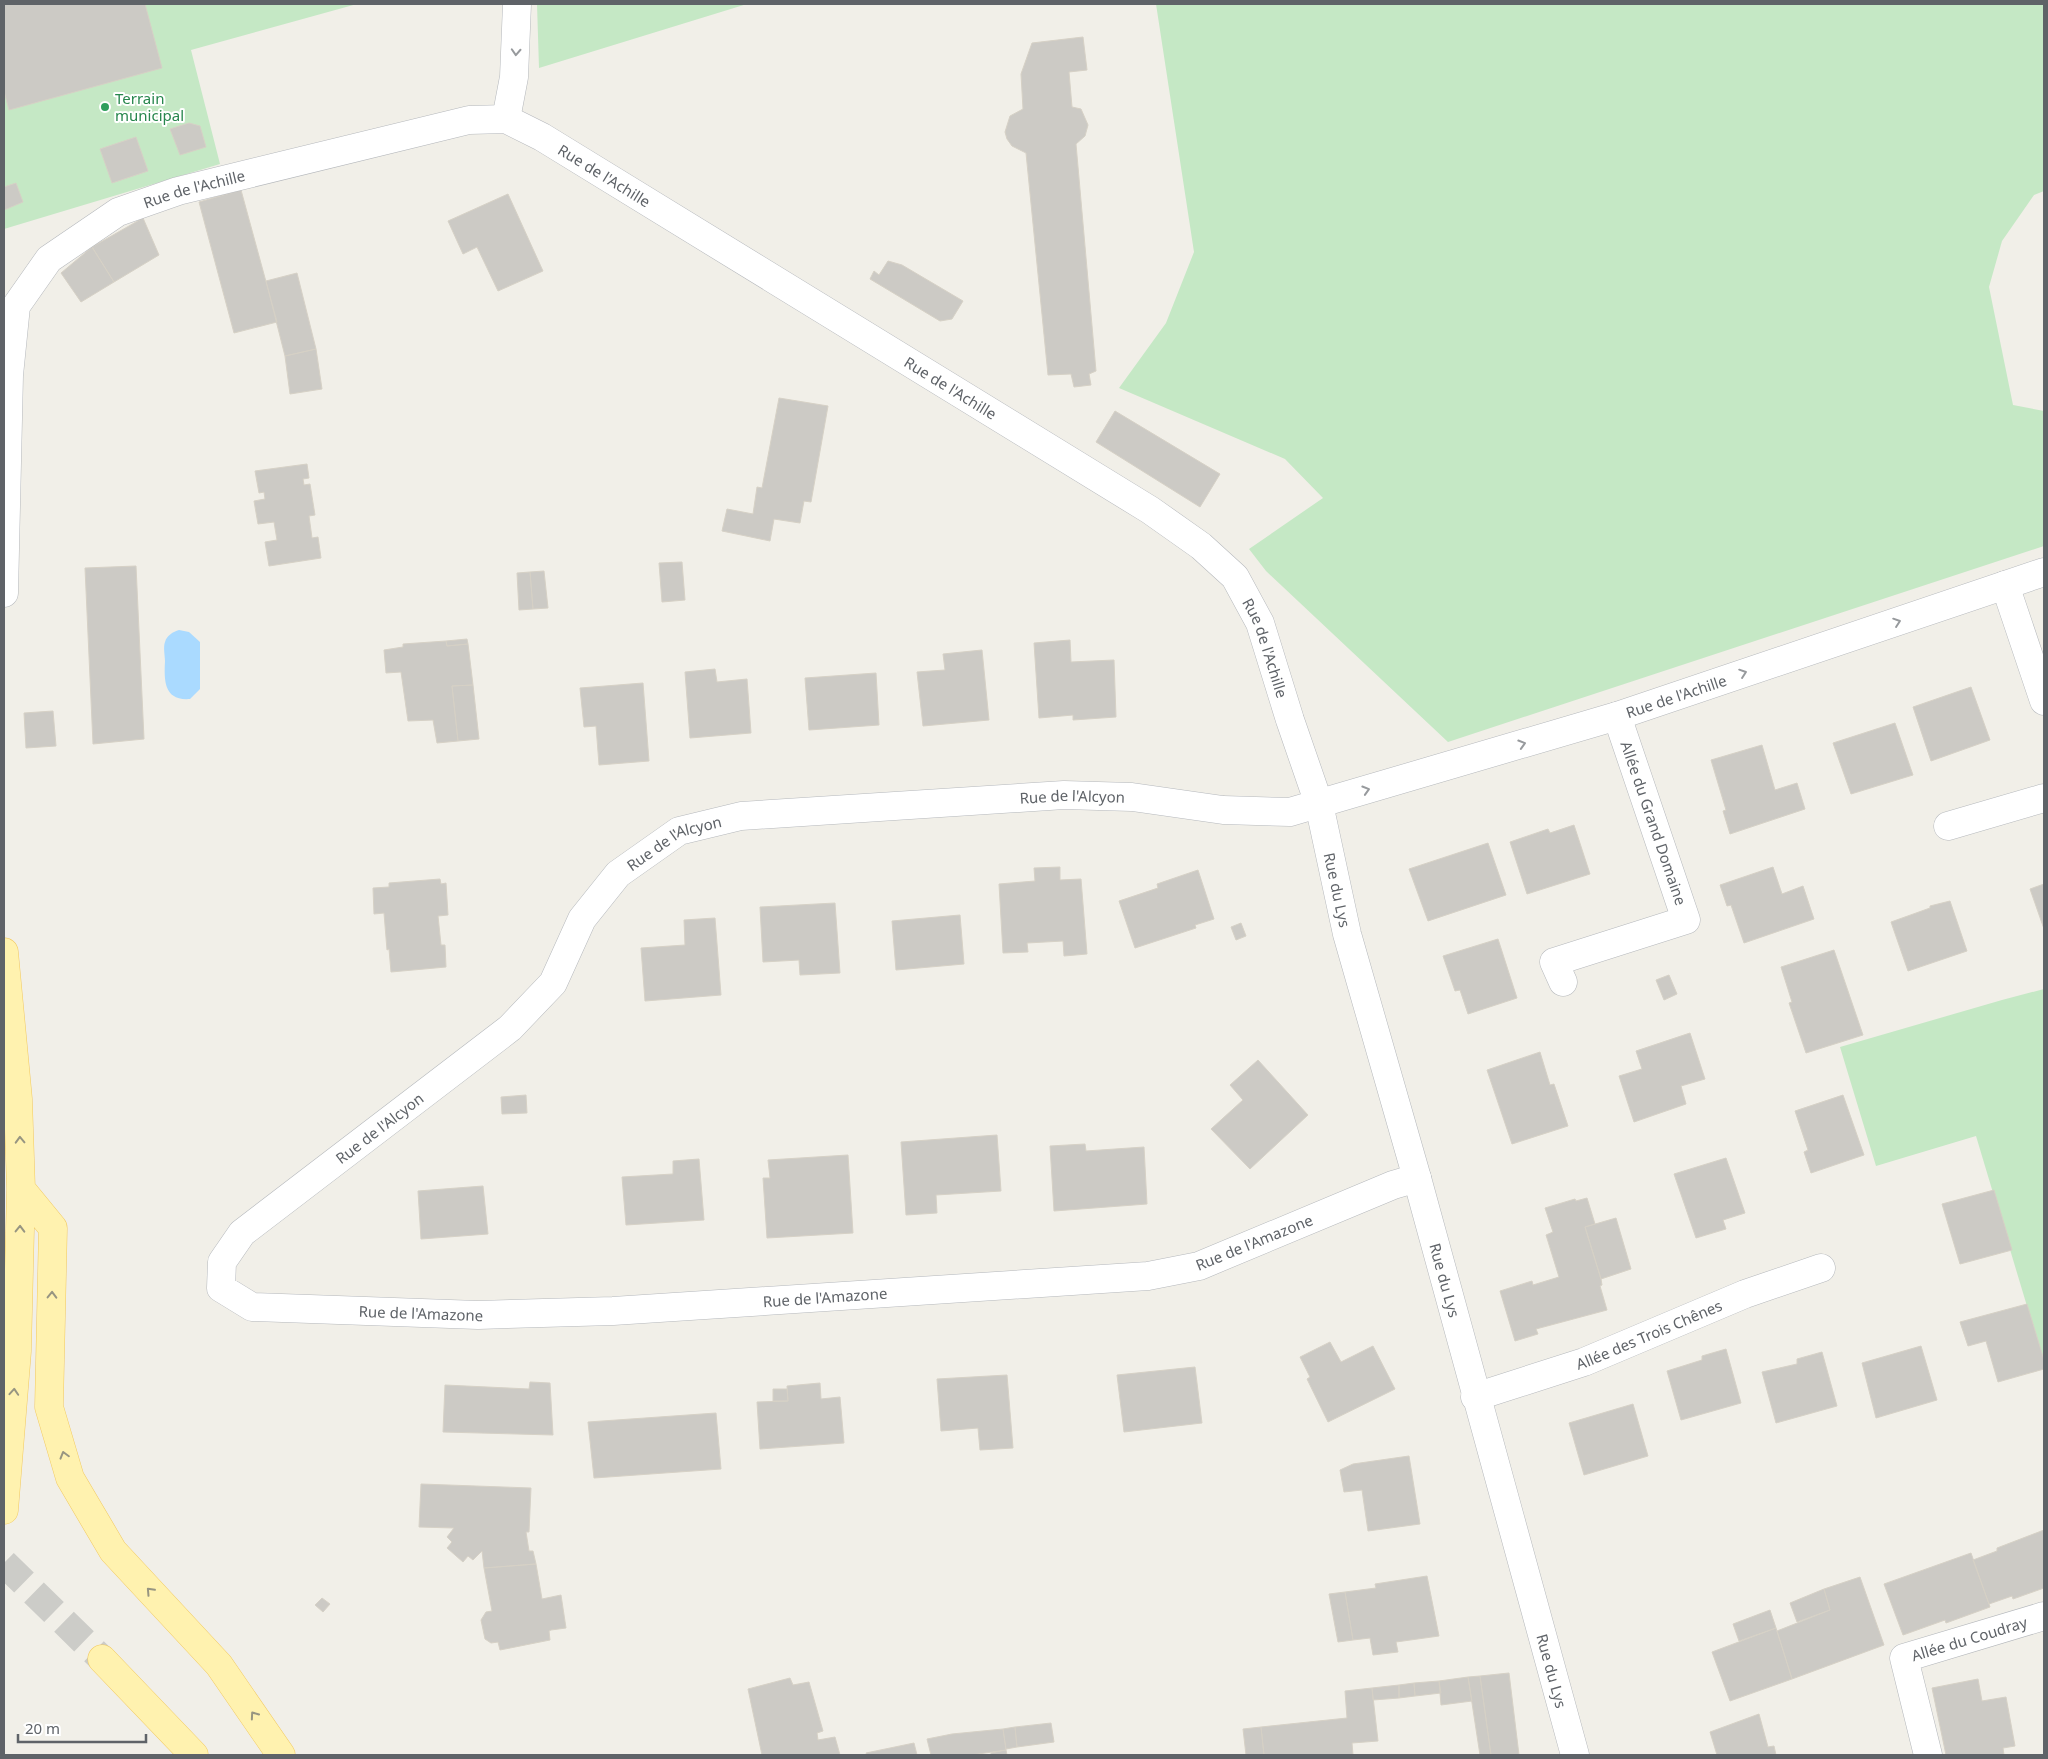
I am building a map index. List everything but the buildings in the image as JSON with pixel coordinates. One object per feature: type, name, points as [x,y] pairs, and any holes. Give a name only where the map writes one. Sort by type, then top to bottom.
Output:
[{"type":"main road","points":[[4,952],[18,1099],[21,1189],[17,1352],[4,1510]]},
{"type":"main road","points":[[21,1189],[53,1228],[50,1407],[70,1478],[113,1551],[219,1665],[281,1755]]},
{"type":"main road","points":[[102,1659],[194,1755]]},
{"type":"street","points":[[506,120],[514,77],[517,4]]},
{"type":"street","name":"Rue de l'Achille","points":[[4,593],[9,375],[16,306],[49,258],[118,212],[178,191],[469,120],[506,120],[542,138],[1141,505],[1201,546],[1235,577],[1260,622],[1290,720],[1319,804],[1617,716],[2044,572]]},
{"type":"street","points":[[2005,585],[2044,701]]},
{"type":"street","name":"Allée du Grand Domaine","points":[[1563,982],[1554,962],[1686,920],[1617,716]]},
{"type":"street","name":"Rue de l'Alcyon","points":[[221,1288],[222,1262],[242,1233],[510,1028],[553,984],[582,919],[618,874],[679,831],[741,816],[1064,795],[1132,797],[1232,810],[1290,812],[1319,804]]},
{"type":"street","points":[[1948,826],[2044,798]]},
{"type":"street","name":"Rue du Lys","points":[[1319,804],[1347,934],[1417,1178],[1475,1396],[1575,1755]]},
{"type":"street","name":"Rue de l'Amazone","points":[[221,1288],[252,1307],[478,1315],[613,1311],[1148,1276],[1199,1266],[1393,1185],[1417,1178]]},
{"type":"street","name":"Allée des Trois Chênes","points":[[1475,1396],[1584,1362],[1745,1294],[1821,1268]]},
{"type":"street","name":"Allée du Coudray","points":[[1928,1755],[1904,1658],[2044,1616]]},
{"type":"green space","name":"Terrain municipal","points":[[4,4],[357,4],[191,50],[220,164],[4,229]]},
{"type":"green space","points":[[537,4],[747,4],[539,68]]},
{"type":"green space","points":[[1156,4],[2044,4],[2044,191],[2034,195],[2002,241],[1989,287],[2013,405],[2044,411],[2044,546],[1448,742],[1266,571],[1249,549],[1323,498],[1285,459],[1119,388],[1166,323],[1194,252]]},
{"type":"green space","points":[[2044,989],[2044,1363],[1976,1136],[1876,1166],[1840,1047]]},
{"type":"water","points":[[179,630],[189,632],[200,642],[200,689],[190,699],[181,699],[170,693],[165,676],[164,644],[172,633]]},
{"type":"tunnel","points":[[4,1563],[102,1659]]},
{"type":"place","name":"Terrain municipal","points":[[105,107]]}]
